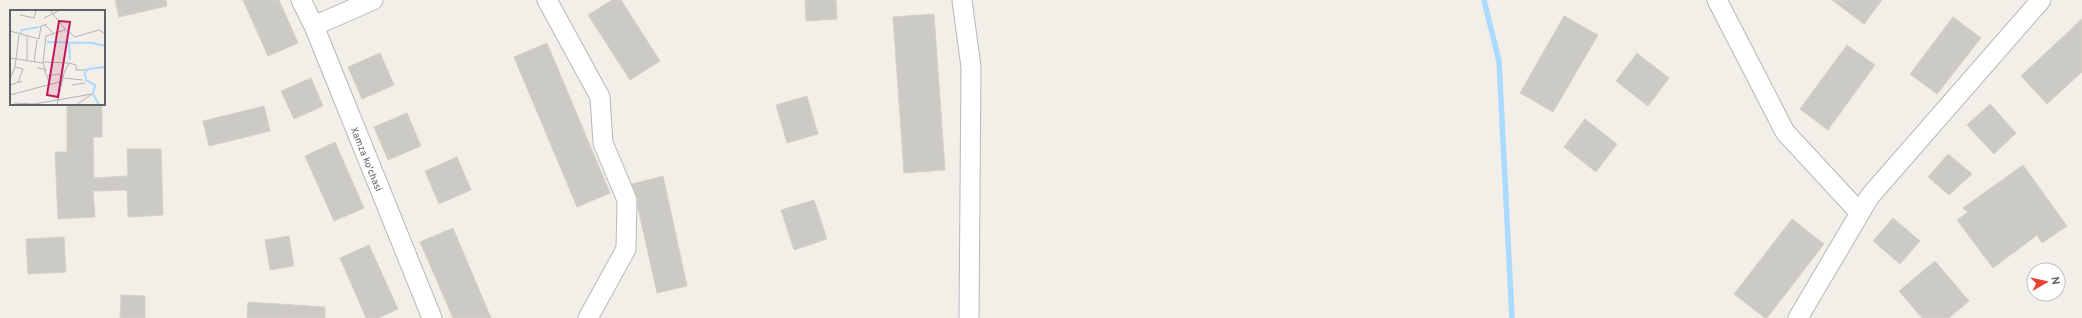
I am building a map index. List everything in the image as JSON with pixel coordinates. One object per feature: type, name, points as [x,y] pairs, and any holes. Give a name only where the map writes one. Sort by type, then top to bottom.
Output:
[{"type":"street","name":"Xamza ko'chasi","points":[[301,0],[314,26],[432,318]]},
{"type":"street","points":[[314,26],[373,0]]},
{"type":"street","points":[[547,0],[600,97],[603,143],[627,200],[626,249],[588,318]]},
{"type":"street","points":[[962,0],[971,67],[969,318]]},
{"type":"street","points":[[1717,0],[1785,132],[1860,213]]},
{"type":"street","points":[[1798,318],[1870,196],[2041,0]]},
{"type":"building","points":[[115,0],[166,0],[167,6],[119,17]]},
{"type":"building","points":[[243,0],[279,0],[298,43],[268,56]]},
{"type":"building","points":[[612,0],[621,0],[660,61],[630,80],[588,15]]},
{"type":"building","points":[[805,0],[836,0],[837,19],[806,21]]},
{"type":"building","points":[[1832,0],[1882,0],[1864,24]]},
{"type":"building","points":[[934,14],[945,170],[904,173],[893,17]]},
{"type":"building","points":[[1564,16],[1598,35],[1553,112],[1520,93]]},
{"type":"building","points":[[1953,17],[1981,38],[1937,94],[1910,74]]},
{"type":"building","points":[[2082,19],[2082,72],[2047,104],[2021,76]]},
{"type":"building","points":[[547,43],[610,193],[577,207],[514,57]]},
{"type":"building","points":[[1847,45],[1875,65],[1828,130],[1800,109]]},
{"type":"building","points":[[380,53],[394,85],[362,99],[348,67]]},
{"type":"building","points":[[1637,53],[1669,78],[1648,106],[1616,81]]},
{"type":"building","points":[[311,78],[323,106],[294,119],[281,91]]},
{"type":"building","points":[[807,96],[818,134],[787,143],[776,105]]},
{"type":"building","points":[[1990,104],[2016,133],[1994,154],[1967,125]]},
{"type":"building","points":[[67,105],[102,105],[102,137],[93,137],[94,178],[128,176],[127,149],[161,149],[163,215],[128,217],[127,190],[93,191],[95,217],[58,219],[55,152],[67,152]]},
{"type":"building","points":[[264,106],[270,131],[209,146],[203,121]]},
{"type":"building","points":[[407,113],[421,146],[388,160],[374,127]]},
{"type":"building","points":[[1585,119],[1617,144],[1596,172],[1564,147]]},
{"type":"building","points":[[335,142],[364,208],[334,221],[305,156]]},
{"type":"building","points":[[1948,154],[1972,174],[1949,195],[1928,177]]},
{"type":"building","points":[[457,157],[471,190],[439,204],[425,171]]},
{"type":"building","points":[[2023,165],[2067,226],[2042,243],[2037,235],[1993,268],[1957,220],[1968,212],[1963,208]]},
{"type":"building","points":[[663,176],[687,286],[657,293],[638,208],[637,196],[632,184]]},
{"type":"building","points":[[814,200],[827,239],[794,250],[781,210]]},
{"type":"building","points":[[1893,218],[1920,241],[1900,264],[1873,241]]},
{"type":"building","points":[[1792,219],[1824,244],[1767,318],[1765,318],[1734,294]]},
{"type":"building","points":[[453,228],[491,318],[453,318],[420,242]]},
{"type":"building","points":[[289,236],[294,266],[270,270],[265,240]]},
{"type":"building","points":[[64,237],[66,272],[28,274],[26,239]]},
{"type":"building","points":[[369,245],[398,309],[379,318],[366,318],[340,258]]},
{"type":"building","points":[[1935,261],[1969,301],[1949,318],[1922,318],[1899,291]]},
{"type":"building","points":[[121,295],[145,296],[145,318],[120,318]]},
{"type":"building","points":[[248,302],[325,307],[325,318],[247,318]]},
{"type":"waterway","points":[[1484,0],[1499,61],[1512,318]]}]
